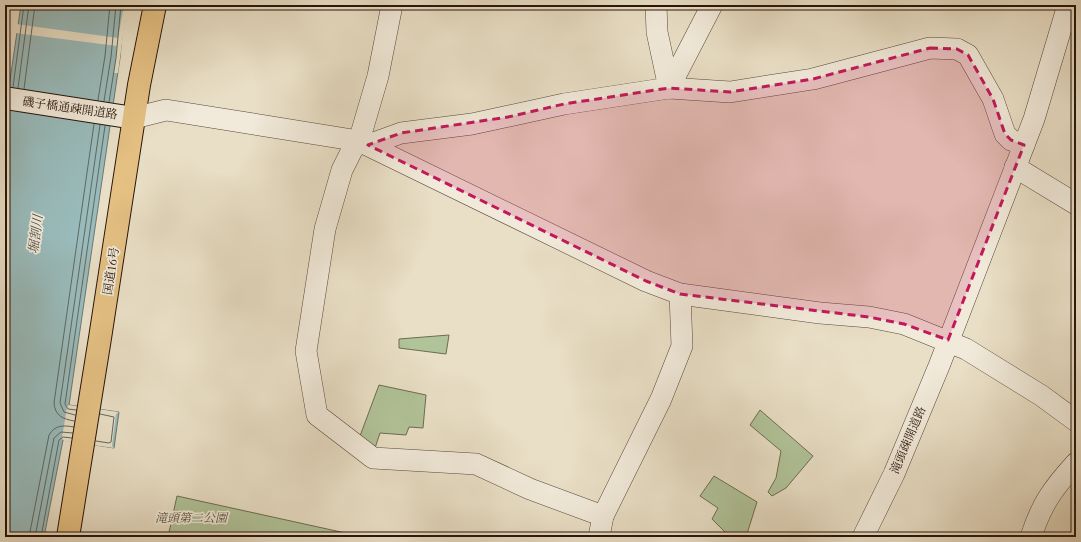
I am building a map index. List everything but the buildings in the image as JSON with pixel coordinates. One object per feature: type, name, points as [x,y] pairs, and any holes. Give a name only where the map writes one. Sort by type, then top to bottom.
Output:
[{"type":"highway","name":"国道16号","points":[[68,537],[84,444],[142,61],[155,5]]},
{"type":"street","points":[[363,143],[392,5]]},
{"type":"street","points":[[656,5],[657,32],[670,88]]},
{"type":"street","points":[[670,88],[712,5]]},
{"type":"street","name":"滝頭疎開道路","points":[[863,537],[894,474],[939,366],[1034,119],[1068,5]]},
{"type":"street","points":[[603,516],[530,489],[476,464],[373,458],[317,415],[306,351],[327,222],[342,170],[352,150],[363,143],[401,133],[472,124],[564,104],[670,88],[730,92],[813,79],[930,48],[957,49],[968,55],[993,99],[1005,134],[1011,140],[1024,145]]},
{"type":"street","name":"磯子橋通疎開道路","points":[[6,98],[111,113],[134,118]]},
{"type":"street","points":[[134,118],[166,110],[363,143],[646,280],[680,294],[820,314],[868,317],[904,324],[948,340],[966,349],[1042,396],[1076,421]]},
{"type":"street","points":[[1015,167],[1076,204]]},
{"type":"street","points":[[599,537],[603,516],[661,399],[682,346],[680,294]]},
{"type":"street","points":[[1031,537],[1043,505],[1056,485],[1076,463]]},
{"type":"highlighted area","points":[[930,48],[957,49],[968,55],[993,99],[1005,134],[1011,140],[1024,145],[948,340],[904,324],[869,317],[680,294],[646,281],[368,145],[401,133],[508,117],[564,104],[669,88],[730,92],[760,88],[813,79]]},
{"type":"green space","points":[[449,335],[446,354],[399,348],[399,339]]},
{"type":"green space","points":[[379,385],[426,395],[423,428],[409,427],[406,435],[380,433],[375,448],[360,436]]},
{"type":"green space","points":[[760,410],[813,456],[786,488],[772,496],[768,492],[776,478],[781,451],[750,425]]},
{"type":"green space","points":[[714,476],[757,502],[746,537],[730,537],[712,519],[718,508],[700,496]]},
{"type":"green space","name":"滝頭第二公園","points":[[177,496],[350,534],[349,537],[168,537]]},
{"type":"water","name":"堀割川","points":[[21,5],[125,5],[120,58],[69,405],[119,412],[114,448],[63,440],[44,537],[5,537],[5,114]]},
{"type":"pier","points":[[124,5],[127,5],[118,73],[114,73],[117,46],[15,33],[16,24],[118,38]]},
{"type":"pier","points":[[69,405],[119,412],[116,414],[112,446],[114,448],[64,441],[62,438],[67,407]]}]
